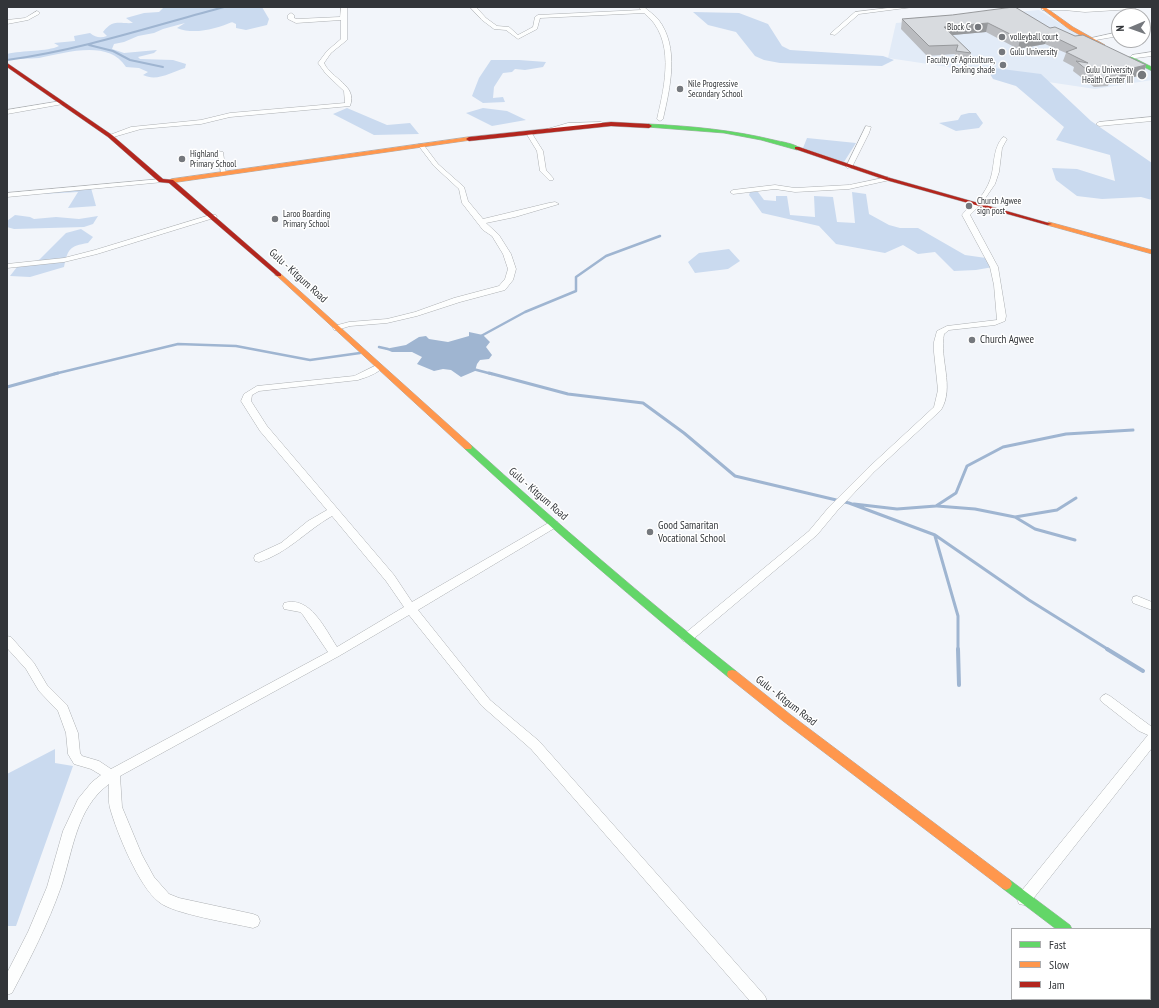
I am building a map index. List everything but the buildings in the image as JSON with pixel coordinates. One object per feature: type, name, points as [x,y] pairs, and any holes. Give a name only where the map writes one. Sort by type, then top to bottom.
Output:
[{"type":"main road","points":[[1043,8],[1071,28],[1111,49]]},
{"type":"main road","points":[[1128,57],[1152,69]]},
{"type":"main road","points":[[7,65],[110,136],[161,181],[171,181],[421,145],[611,124],[648,125],[663,122],[760,138],[848,167],[977,205],[1152,252]]},
{"type":"main road","name":"Gulu - Kitgum Road","points":[[171,181],[265,262],[379,367],[554,524],[687,638],[787,718],[1024,899],[1065,928]]},
{"type":"street","points":[[110,136],[126,130],[156,125],[202,122],[228,114],[348,105],[349,100],[345,88],[339,81],[323,69],[321,63],[329,52],[344,40],[344,7]]},
{"type":"street","points":[[473,7],[484,19],[496,28],[507,28],[518,37],[535,28],[538,17],[646,11]]},
{"type":"street","points":[[640,7],[658,23],[669,58],[663,122]]},
{"type":"street","points":[[833,34],[857,13],[910,7]]},
{"type":"street","points":[[1043,8],[1091,10],[1134,7]]},
{"type":"street","points":[[7,19],[26,19],[37,13]]},
{"type":"street","points":[[291,14],[291,19],[296,21],[343,18]]},
{"type":"street","points":[[1090,39],[1111,35]]},
{"type":"street","points":[[1128,57],[1152,54]]},
{"type":"street","points":[[7,112],[61,103]]},
{"type":"street","points":[[1099,124],[1152,119]]},
{"type":"street","points":[[848,167],[868,127]]},
{"type":"street","points":[[529,134],[540,151],[543,172],[551,179]]},
{"type":"street","points":[[687,638],[813,533],[871,470],[938,408],[943,394],[938,348],[940,333],[947,328],[995,323],[1001,320],[1002,316],[994,268],[988,253],[970,225],[966,215],[969,210],[977,205],[993,183],[997,170],[999,145],[1004,139]]},
{"type":"street","points":[[338,328],[349,324],[387,321],[417,314],[462,298],[502,288],[509,280],[512,269],[507,254],[495,235],[486,228],[465,201],[462,188],[436,164],[421,145]]},
{"type":"street","points":[[220,152],[224,173]]},
{"type":"street","points":[[733,192],[775,187],[795,190],[849,186],[888,179]]},
{"type":"street","points":[[7,195],[161,181]]},
{"type":"street","points":[[482,222],[492,218],[508,216],[541,206],[555,204]]},
{"type":"street","points":[[7,266],[71,258],[126,244],[213,217]]},
{"type":"street","points":[[379,367],[369,373],[355,378],[257,389],[246,397],[246,401],[260,426],[390,578],[411,609],[486,703],[535,745],[658,887],[760,1001]]},
{"type":"street","points":[[259,558],[285,546],[312,523],[333,511]]},
{"type":"street","points":[[7,988],[34,936],[54,887],[70,831],[83,803],[96,786],[111,775],[334,653],[411,609],[554,524]]},
{"type":"street","points":[[1137,600],[1152,606]]},
{"type":"street","points":[[288,606],[303,609],[307,612],[334,653]]},
{"type":"street","points":[[7,640],[30,666],[43,688],[63,708],[72,733],[74,754],[78,760],[95,765],[115,779],[116,807],[130,844],[149,881],[164,898],[177,904],[253,921]]},
{"type":"street","points":[[1106,699],[1143,728],[1152,732]]},
{"type":"street","points":[[1024,899],[1152,739]]},
{"type":"shaded area","points":[[164,7],[262,7],[269,19],[267,25],[246,30],[236,28],[236,24],[232,22],[219,27],[198,31],[177,28],[185,23],[114,44],[112,49],[124,53],[157,50],[154,53],[138,57],[140,59],[173,60],[186,64],[185,68],[159,77],[148,77],[143,75],[148,72],[139,68],[126,67],[118,58],[109,53],[98,51],[74,51],[39,58],[8,60],[7,54],[54,48],[59,46],[54,43],[75,41],[74,36],[90,33],[98,37],[107,36],[103,32],[110,25],[116,23],[133,23],[126,18],[144,13],[159,12]]},
{"type":"shaded area","name":"Gulu University","points":[[1039,10],[1070,30],[1152,70],[1152,80],[1095,89],[888,58],[896,23]]},
{"type":"shaded area","points":[[693,12],[739,13],[768,24],[782,46],[790,50],[883,56],[894,60],[882,66],[780,63],[764,60],[755,56],[736,32],[708,25]]},
{"type":"shaded area","points":[[491,60],[546,62],[543,67],[525,70],[515,69],[512,72],[503,73],[494,87],[493,98],[503,97],[505,102],[483,103],[472,96],[479,78]]},
{"type":"shaded area","points":[[986,67],[1041,74],[1091,121],[1152,163],[1152,200],[1141,197],[1102,199],[1077,196],[1056,180],[1052,168],[1077,169],[1115,181],[1110,155],[1056,140],[1064,127],[1016,86],[993,79]]},
{"type":"shaded area","points":[[347,108],[387,125],[410,123],[419,134],[374,135],[333,114]]},
{"type":"shaded area","points":[[483,108],[507,111],[526,120],[492,126],[466,113]]},
{"type":"shaded area","points":[[976,113],[983,123],[979,128],[956,131],[939,123],[958,120],[961,115]]},
{"type":"shaded area","points":[[807,138],[856,143],[844,162],[803,148]]},
{"type":"shaded area","points":[[91,188],[96,206],[68,208],[78,192],[42,194],[45,190]]},
{"type":"shaded area","points":[[751,190],[758,192],[764,200],[776,201],[776,196],[787,196],[790,215],[815,217],[814,196],[833,197],[837,222],[855,223],[852,192],[866,194],[869,214],[889,225],[900,228],[918,228],[965,255],[986,258],[993,267],[976,270],[954,271],[935,252],[918,254],[903,245],[885,253],[836,244],[819,226],[762,213],[749,195]]},
{"type":"shaded area","points":[[15,215],[34,219],[56,217],[79,219],[98,216],[93,224],[84,227],[14,229],[7,227],[7,221]]},
{"type":"shaded area","points":[[81,229],[93,237],[88,243],[77,245],[70,249],[64,267],[30,277],[10,276],[17,267],[30,265],[40,259],[66,233]]},
{"type":"shaded area","points":[[729,249],[740,261],[728,269],[695,273],[688,262],[699,253]]},
{"type":"shaded area","points":[[469,332],[483,335],[490,342],[486,347],[492,355],[489,359],[480,360],[475,371],[461,377],[451,370],[443,369],[434,371],[417,364],[422,357],[412,352],[392,352],[385,349],[406,345],[419,337],[426,336],[429,339],[448,342],[469,336]]},
{"type":"shaded area","points":[[55,749],[55,763],[73,766],[16,926],[7,926],[7,774]]},
{"type":"waterway","points":[[7,60],[35,56],[89,44],[224,7]]},
{"type":"waterway","points":[[89,45],[113,51],[130,60],[163,67]]},
{"type":"waterway","points":[[481,336],[525,312],[576,291],[576,277],[606,256],[660,236]]},
{"type":"waterway","points":[[57,373],[178,344],[236,346],[310,360],[360,353]]},
{"type":"waterway","points":[[379,347],[388,349]]},
{"type":"waterway","points":[[473,369],[492,374]]},
{"type":"waterway","points":[[7,387],[57,373]]},
{"type":"waterway","points":[[489,373],[568,394],[643,403],[684,433],[735,476],[849,503],[935,535],[1029,600],[1109,650]]},
{"type":"waterway","points":[[854,504],[897,509],[936,506],[956,493],[967,466],[1003,447],[1066,434],[1133,430]]},
{"type":"waterway","points":[[1015,517],[1057,510],[1076,498]]},
{"type":"waterway","points":[[937,506],[975,509],[1015,517]]},
{"type":"waterway","points":[[1015,517],[1035,529],[1075,540]]},
{"type":"waterway","points":[[935,536],[958,616],[958,649]]},
{"type":"waterway","points":[[958,649],[959,685]]},
{"type":"waterway","points":[[1107,649],[1143,671]]},
{"type":"traffic: fast","points":[[1130,58],[1152,69]]},
{"type":"traffic: fast","points":[[649,126],[724,132],[761,138],[797,148]]},
{"type":"traffic: fast","points":[[468,447],[513,488],[687,638],[732,674]]},
{"type":"traffic: fast","points":[[1006,884],[1065,928]]},
{"type":"traffic: slow","points":[[1042,7],[1071,28],[1102,45]]},
{"type":"traffic: slow","points":[[171,181],[469,139]]},
{"type":"traffic: slow","points":[[1049,224],[1152,252]]},
{"type":"traffic: slow","points":[[279,275],[468,447]]},
{"type":"traffic: slow","points":[[732,674],[787,718],[1006,884]]},
{"type":"traffic: jam","points":[[7,65],[110,136],[161,181],[171,181],[279,275]]},
{"type":"traffic: jam","points":[[469,139],[611,124],[649,126]]},
{"type":"traffic: jam","points":[[797,148],[888,179],[1049,224]]},
{"type":"place","name":"Block C","points":[[978,27]]},
{"type":"place","name":"volleyball court","points":[[1002,37]]},
{"type":"place","name":"Gulu University","points":[[1002,52]]},
{"type":"place","name":"Faculty of Agriculture, Parking shade","points":[[1003,65]]},
{"type":"place","name":"Gulu University Health Center III","points":[[1142,75]]},
{"type":"place","name":"Nile Progressive Secondary School","points":[[680,89]]},
{"type":"place","name":"Highland Primary School","points":[[182,159]]},
{"type":"place","name":"Church Agwee sign post","points":[[969,206]]},
{"type":"place","name":"Laroo Boarding Primary School","points":[[275,219]]},
{"type":"place","name":"Church Agwee","points":[[972,340]]},
{"type":"place","name":"Good Samaritan Vocational School","points":[[650,532]]}]
